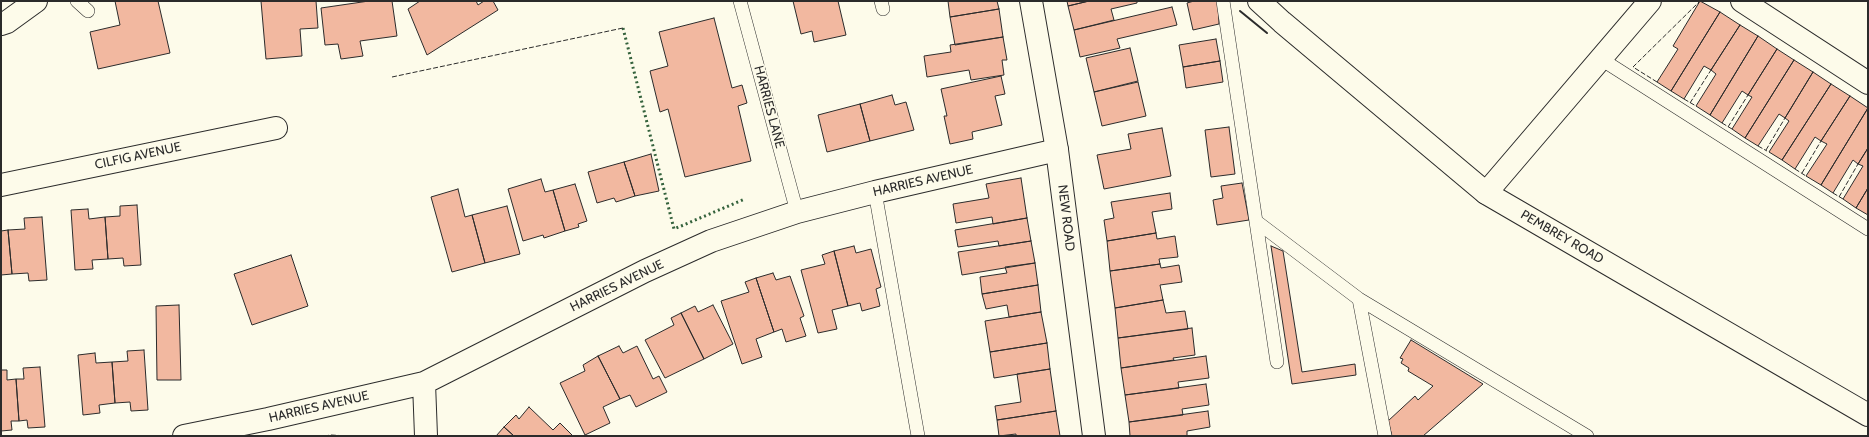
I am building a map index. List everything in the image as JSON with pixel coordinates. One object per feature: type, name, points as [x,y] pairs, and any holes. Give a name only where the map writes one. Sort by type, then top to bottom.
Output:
[{"type":"street","points":[[1,24],[7,22],[36,1]]},
{"type":"street","name":"NEW ROAD","points":[[1031,1],[1058,150],[1094,436]]},
{"type":"street","name":"PEMBREY ROAD","points":[[1259,1],[1486,193],[1868,415]]},
{"type":"street","points":[[1486,193],[1650,1]]},
{"type":"street","points":[[1742,1],[1868,83]]},
{"type":"street","name":"CILFIG AVENUE","points":[[1,185],[276,128]]},
{"type":"street","name":"HARRIES AVENUE","points":[[184,436],[268,419],[424,383],[645,271],[711,242],[797,212],[875,192],[1058,150]]},
{"type":"street","points":[[424,383],[426,436]]},
{"type":"lane","points":[[77,1],[88,11]]},
{"type":"lane","name":"HARRIES LANE","points":[[740,1],[797,212]]},
{"type":"lane","points":[[1223,1],[1277,362]]},
{"type":"lane","points":[[1601,58],[1868,229]]},
{"type":"lane","points":[[875,192],[918,436]]},
{"type":"lane","points":[[1257,222],[1359,299],[1587,436]]},
{"type":"lane","points":[[1359,299],[1385,436]]},
{"type":"building","points":[[115,1],[158,1],[170,53],[98,69],[90,32],[120,25]]},
{"type":"building","points":[[261,1],[316,1],[318,28],[300,29],[302,56],[266,59]]},
{"type":"building","points":[[369,1],[392,1],[397,36],[360,41],[363,56],[341,59],[338,44],[325,45],[321,8]]},
{"type":"building","points":[[420,1],[476,1],[478,5],[484,1],[493,1],[498,10],[427,55],[408,9]]},
{"type":"building","points":[[793,1],[838,1],[846,35],[814,42],[812,31],[801,34]]},
{"type":"building","points":[[948,1],[997,1],[999,9],[950,17]]},
{"type":"building","points":[[1067,1],[1089,1],[1068,6]]},
{"type":"building","points":[[1089,1],[1137,1],[1137,3],[1111,9],[1114,20],[1074,30],[1068,6]]},
{"type":"building","points":[[1194,1],[1218,1],[1219,24],[1193,30],[1187,3]]},
{"type":"building","points":[[1700,1],[1720,12],[1671,91],[1657,82],[1678,49],[1673,46]]},
{"type":"building","points":[[1172,7],[1177,25],[1117,39],[1120,48],[1080,57],[1074,30]]},
{"type":"building","points":[[999,9],[1003,37],[955,45],[950,17]]},
{"type":"building","points":[[1720,12],[1740,25],[1711,70],[1704,66],[1684,99],[1671,91]]},
{"type":"building","points":[[714,18],[732,88],[742,85],[747,103],[738,106],[751,161],[685,177],[668,109],[660,112],[650,71],[668,66],[659,32]]},
{"type":"building","points":[[1740,25],[1758,36],[1710,115],[1696,106],[1716,74],[1711,70]]},
{"type":"building","points":[[1758,36],[1777,49],[1748,95],[1742,91],[1722,123],[1710,115]]},
{"type":"building","points":[[1003,37],[1007,60],[1002,60],[1004,75],[971,80],[969,70],[927,77],[924,56],[951,52],[950,45]]},
{"type":"building","points":[[1216,39],[1220,61],[1183,67],[1179,45]]},
{"type":"building","points":[[1130,48],[1138,81],[1094,92],[1086,58]]},
{"type":"building","points":[[1777,49],[1794,60],[1745,138],[1732,129],[1752,97],[1748,95]]},
{"type":"building","points":[[1794,60],[1813,72],[1785,118],[1779,114],[1758,146],[1745,138]]},
{"type":"building","points":[[1220,61],[1223,82],[1186,88],[1183,67]]},
{"type":"building","points":[[1813,72],[1831,84],[1782,160],[1769,152],[1789,121],[1785,118]]},
{"type":"building","points":[[1001,76],[1005,94],[995,96],[1002,125],[972,132],[973,139],[950,144],[944,116],[947,116],[941,89]]},
{"type":"building","points":[[1138,82],[1146,116],[1102,126],[1094,92]]},
{"type":"building","points":[[1831,84],[1850,96],[1821,141],[1815,137],[1795,169],[1782,160]]},
{"type":"building","points":[[892,95],[895,105],[906,102],[914,130],[870,141],[860,104]]},
{"type":"building","points":[[1850,96],[1868,108],[1821,185],[1806,176],[1827,144],[1821,141]]},
{"type":"building","points":[[860,104],[870,141],[827,152],[818,115]]},
{"type":"building","points":[[1868,108],[1868,148],[1858,164],[1853,160],[1833,193],[1821,185]]},
{"type":"building","points":[[1229,127],[1235,174],[1211,177],[1205,130]]},
{"type":"building","points":[[1162,128],[1171,176],[1104,189],[1097,155],[1131,149],[1128,134]]},
{"type":"building","points":[[1868,148],[1868,188],[1856,208],[1843,199],[1863,166],[1858,164]]},
{"type":"building","points":[[651,154],[659,191],[635,196],[624,162]]},
{"type":"building","points":[[624,162],[635,196],[616,202],[614,198],[597,203],[588,172]]},
{"type":"building","points":[[1021,178],[1027,218],[993,224],[992,217],[956,223],[953,204],[989,198],[986,184]]},
{"type":"building","points":[[541,179],[545,192],[553,190],[565,231],[544,238],[543,235],[523,241],[508,189]]},
{"type":"building","points":[[1242,183],[1249,220],[1217,225],[1213,200],[1223,198],[1221,186]]},
{"type":"building","points":[[575,184],[587,221],[578,224],[579,227],[565,231],[553,190]]},
{"type":"building","points":[[1868,188],[1868,215],[1856,208]]},
{"type":"building","points":[[458,189],[465,217],[472,215],[485,263],[452,272],[431,197]]},
{"type":"building","points":[[1170,193],[1172,209],[1152,212],[1156,233],[1107,241],[1104,220],[1114,218],[1111,202]]},
{"type":"building","points":[[137,205],[141,265],[124,266],[123,258],[108,259],[105,217],[120,216],[120,206]]},
{"type":"building","points":[[507,206],[520,254],[485,263],[472,215]]},
{"type":"building","points":[[88,209],[89,219],[105,217],[108,259],[92,260],[93,269],[75,270],[71,210]]},
{"type":"building","points":[[42,217],[47,280],[29,281],[28,273],[12,274],[8,230],[25,229],[24,218]]},
{"type":"building","points":[[1027,218],[1031,241],[999,246],[998,241],[958,247],[955,230]]},
{"type":"building","points":[[8,230],[12,274],[1,275],[1,231]]},
{"type":"building","points":[[1156,233],[1157,239],[1175,236],[1178,257],[1159,259],[1160,264],[1110,271],[1107,241]]},
{"type":"building","points":[[1031,241],[1035,263],[962,275],[958,252]]},
{"type":"building","points":[[854,246],[856,253],[871,249],[881,287],[876,289],[880,306],[862,311],[860,303],[848,306],[834,251]]},
{"type":"building","points":[[1271,246],[1283,251],[1302,372],[1355,364],[1356,375],[1292,384]]},
{"type":"building","points":[[834,251],[848,306],[832,310],[837,329],[818,333],[801,270],[825,264],[822,255]]},
{"type":"building","points":[[291,255],[308,306],[252,325],[234,274]]},
{"type":"building","points":[[1035,263],[1038,285],[982,294],[980,277],[1007,273],[1005,267]]},
{"type":"building","points":[[1160,264],[1161,268],[1179,265],[1182,282],[1160,285],[1163,300],[1115,308],[1110,271]]},
{"type":"building","points":[[773,273],[776,280],[790,276],[804,316],[800,318],[806,336],[786,342],[782,329],[774,332],[756,278]]},
{"type":"building","points":[[756,278],[774,332],[756,339],[762,357],[742,364],[721,301],[749,292],[745,282]]},
{"type":"building","points":[[1038,285],[1041,312],[1009,317],[1007,305],[986,309],[982,294]]},
{"type":"building","points":[[1163,300],[1166,313],[1185,311],[1188,329],[1118,338],[1115,308]]},
{"type":"building","points":[[179,305],[181,380],[157,380],[156,306]]},
{"type":"building","points":[[713,305],[733,344],[704,359],[681,313],[695,306],[698,312]]},
{"type":"building","points":[[1041,312],[1047,343],[990,352],[985,321]]},
{"type":"building","points":[[681,313],[704,359],[665,378],[645,340],[674,325],[671,318]]},
{"type":"building","points":[[1192,328],[1195,355],[1173,358],[1174,360],[1121,368],[1118,338]]},
{"type":"building","points":[[1411,340],[1483,384],[1423,436],[1392,436],[1388,421],[1415,396],[1418,400],[1433,386],[1408,371],[1409,368],[1401,363],[1403,359],[1400,358]]},
{"type":"building","points":[[1047,343],[1050,369],[994,378],[990,352]]},
{"type":"building","points":[[619,346],[623,353],[637,346],[653,379],[659,376],[667,392],[636,407],[630,395],[620,399],[598,356]]},
{"type":"building","points":[[144,350],[148,410],[131,411],[130,402],[115,403],[112,362],[128,361],[127,351]]},
{"type":"building","points":[[95,353],[96,363],[112,362],[115,403],[99,405],[100,413],[83,415],[78,355]]},
{"type":"building","points":[[598,356],[620,399],[603,407],[610,423],[585,435],[560,383],[585,371],[583,365]]},
{"type":"building","points":[[1206,356],[1209,378],[1178,382],[1179,388],[1125,395],[1121,368]]},
{"type":"building","points":[[40,367],[45,427],[28,428],[27,420],[19,421],[16,379],[24,379],[23,368]]},
{"type":"building","points":[[1050,369],[1056,411],[997,420],[995,406],[1021,402],[1017,374]]},
{"type":"building","points":[[1,370],[7,370],[7,380],[16,379],[19,421],[11,421],[12,430],[1,431]]},
{"type":"building","points":[[1206,384],[1209,405],[1182,409],[1183,415],[1129,422],[1125,395]]},
{"type":"building","points":[[529,407],[553,430],[560,423],[573,436],[514,436],[504,427],[516,415],[519,419]]},
{"type":"building","points":[[1056,411],[1060,436],[1016,436],[1016,434],[999,436],[997,420]]},
{"type":"building","points":[[1208,411],[1210,427],[1187,431],[1187,436],[1130,436],[1129,422]]},
{"type":"building","points":[[504,427],[514,436],[496,436]]},
{"type":"hedge","points":[[623,28],[674,229],[745,199]]},
{"type":"fence","points":[[1657,82],[1633,67],[1700,1]]},
{"type":"fence","points":[[392,77],[623,28]]},
{"type":"fence","points":[[1690,103],[1711,70]]},
{"type":"fence","points":[[1728,127],[1748,95]]},
{"type":"fence","points":[[1684,99],[1696,106]]},
{"type":"fence","points":[[1766,150],[1785,118]]},
{"type":"fence","points":[[1722,123],[1732,129]]},
{"type":"fence","points":[[1802,173],[1821,141]]},
{"type":"fence","points":[[1758,146],[1767,151]]},
{"type":"fence","points":[[1839,197],[1858,164]]},
{"type":"fence","points":[[1795,169],[1806,176]]},
{"type":"fence","points":[[1833,193],[1843,199]]},
{"type":"fence","points":[[324,436],[347,436]]},
{"type":"wall","points":[[1240,11],[1267,33]]}]
